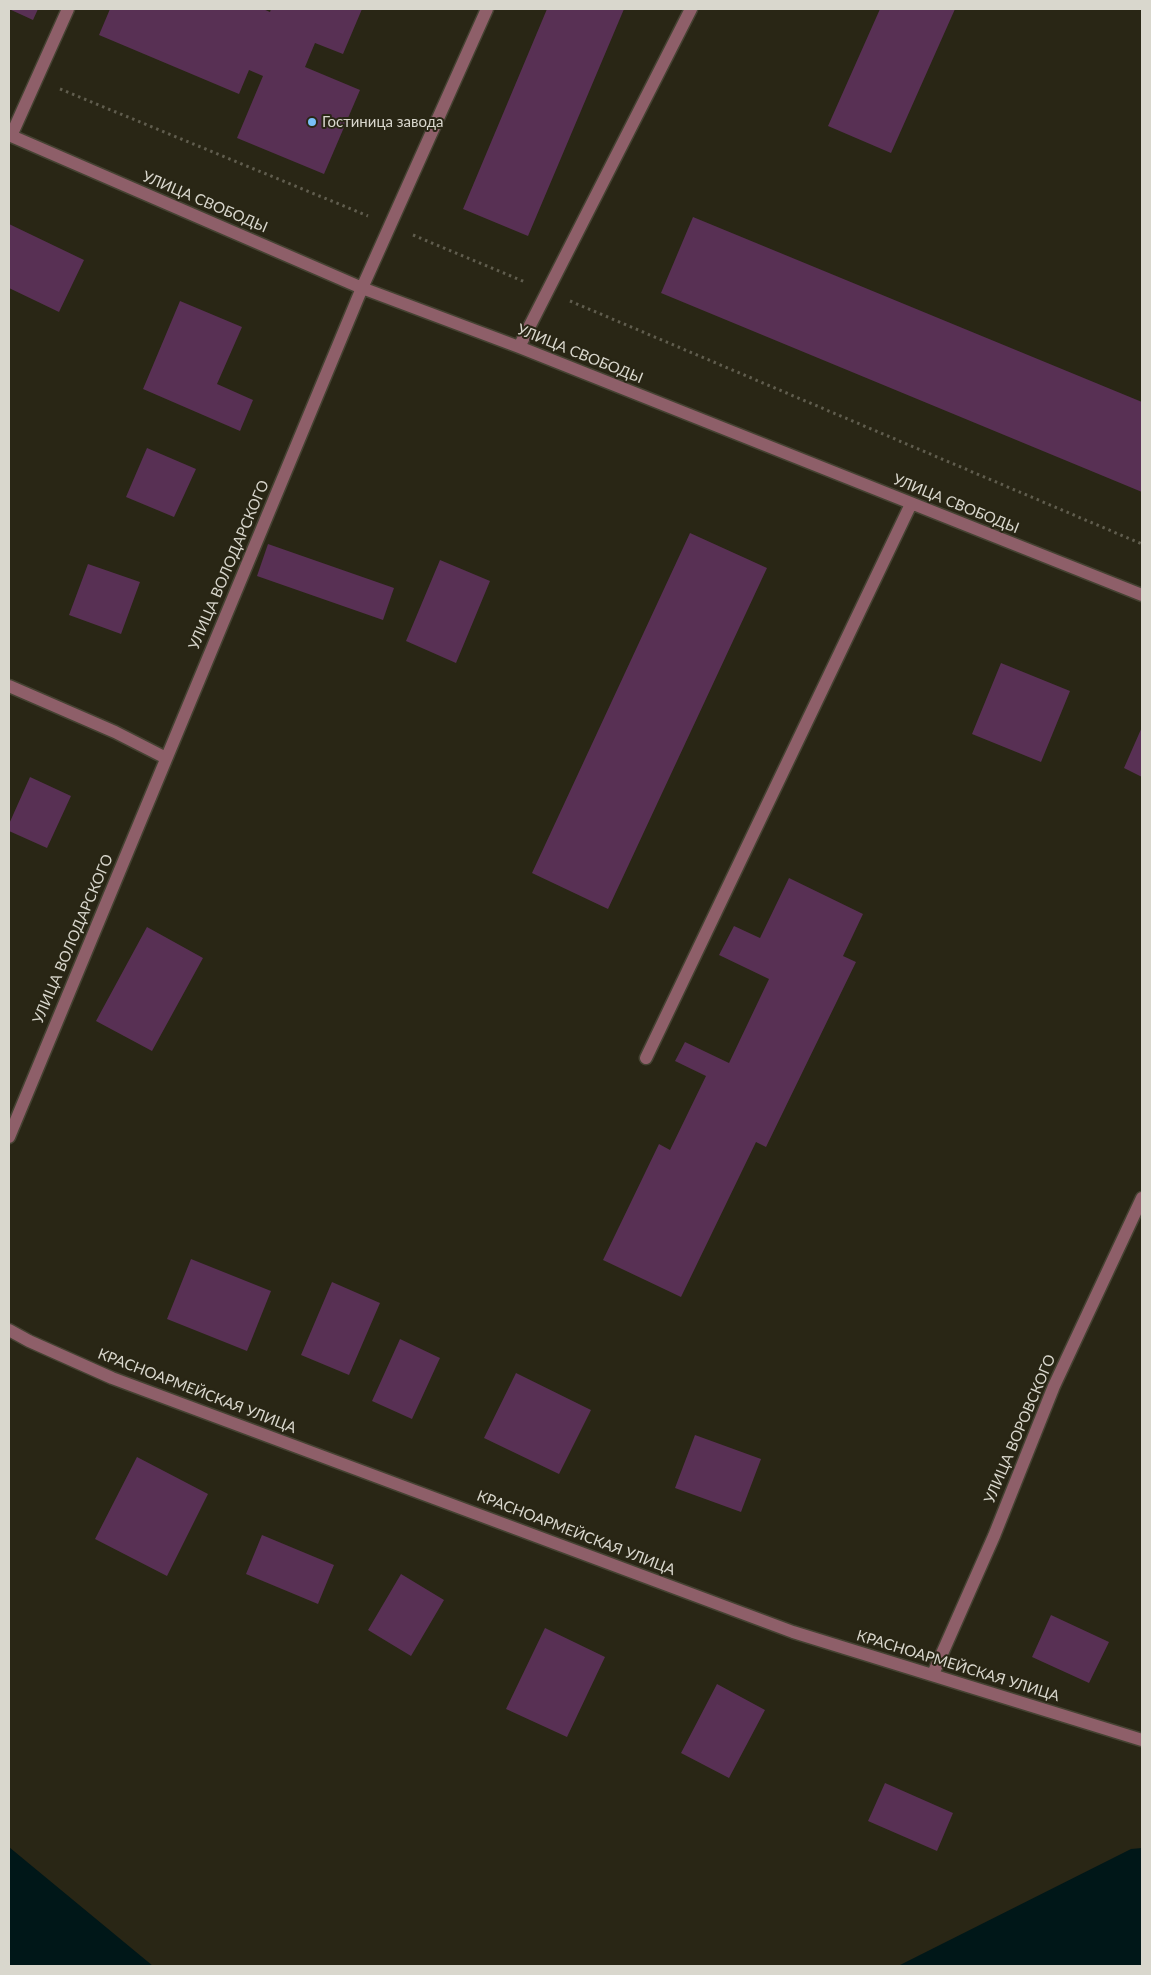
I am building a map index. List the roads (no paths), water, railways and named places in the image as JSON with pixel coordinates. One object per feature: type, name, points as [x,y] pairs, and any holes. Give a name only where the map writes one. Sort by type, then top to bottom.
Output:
[{"type":"street","points":[[10,135],[68,9]]},
{"type":"street","name":"УЛИЦА ВОЛОДАРСКОГО","points":[[9,1137],[362,288],[487,9]]},
{"type":"street","points":[[519,347],[691,9]]},
{"type":"street","name":"УЛИЦА СВОБОДЫ","points":[[10,135],[362,288],[519,347],[1142,595]]},
{"type":"street","points":[[646,1058],[911,504]]},
{"type":"street","points":[[9,686],[115,732],[166,758]]},
{"type":"street","name":"УЛИЦА ВОРОВСКОГО","points":[[933,1674],[994,1536],[1054,1386],[1142,1198]]},
{"type":"street","name":"КРАСНОАРМЕЙСКАЯ УЛИЦА","points":[[9,1330],[29,1341],[112,1378],[793,1632],[1142,1740]]},
{"type":"place","name":"Гостиница завода","points":[[312,122]]}]
